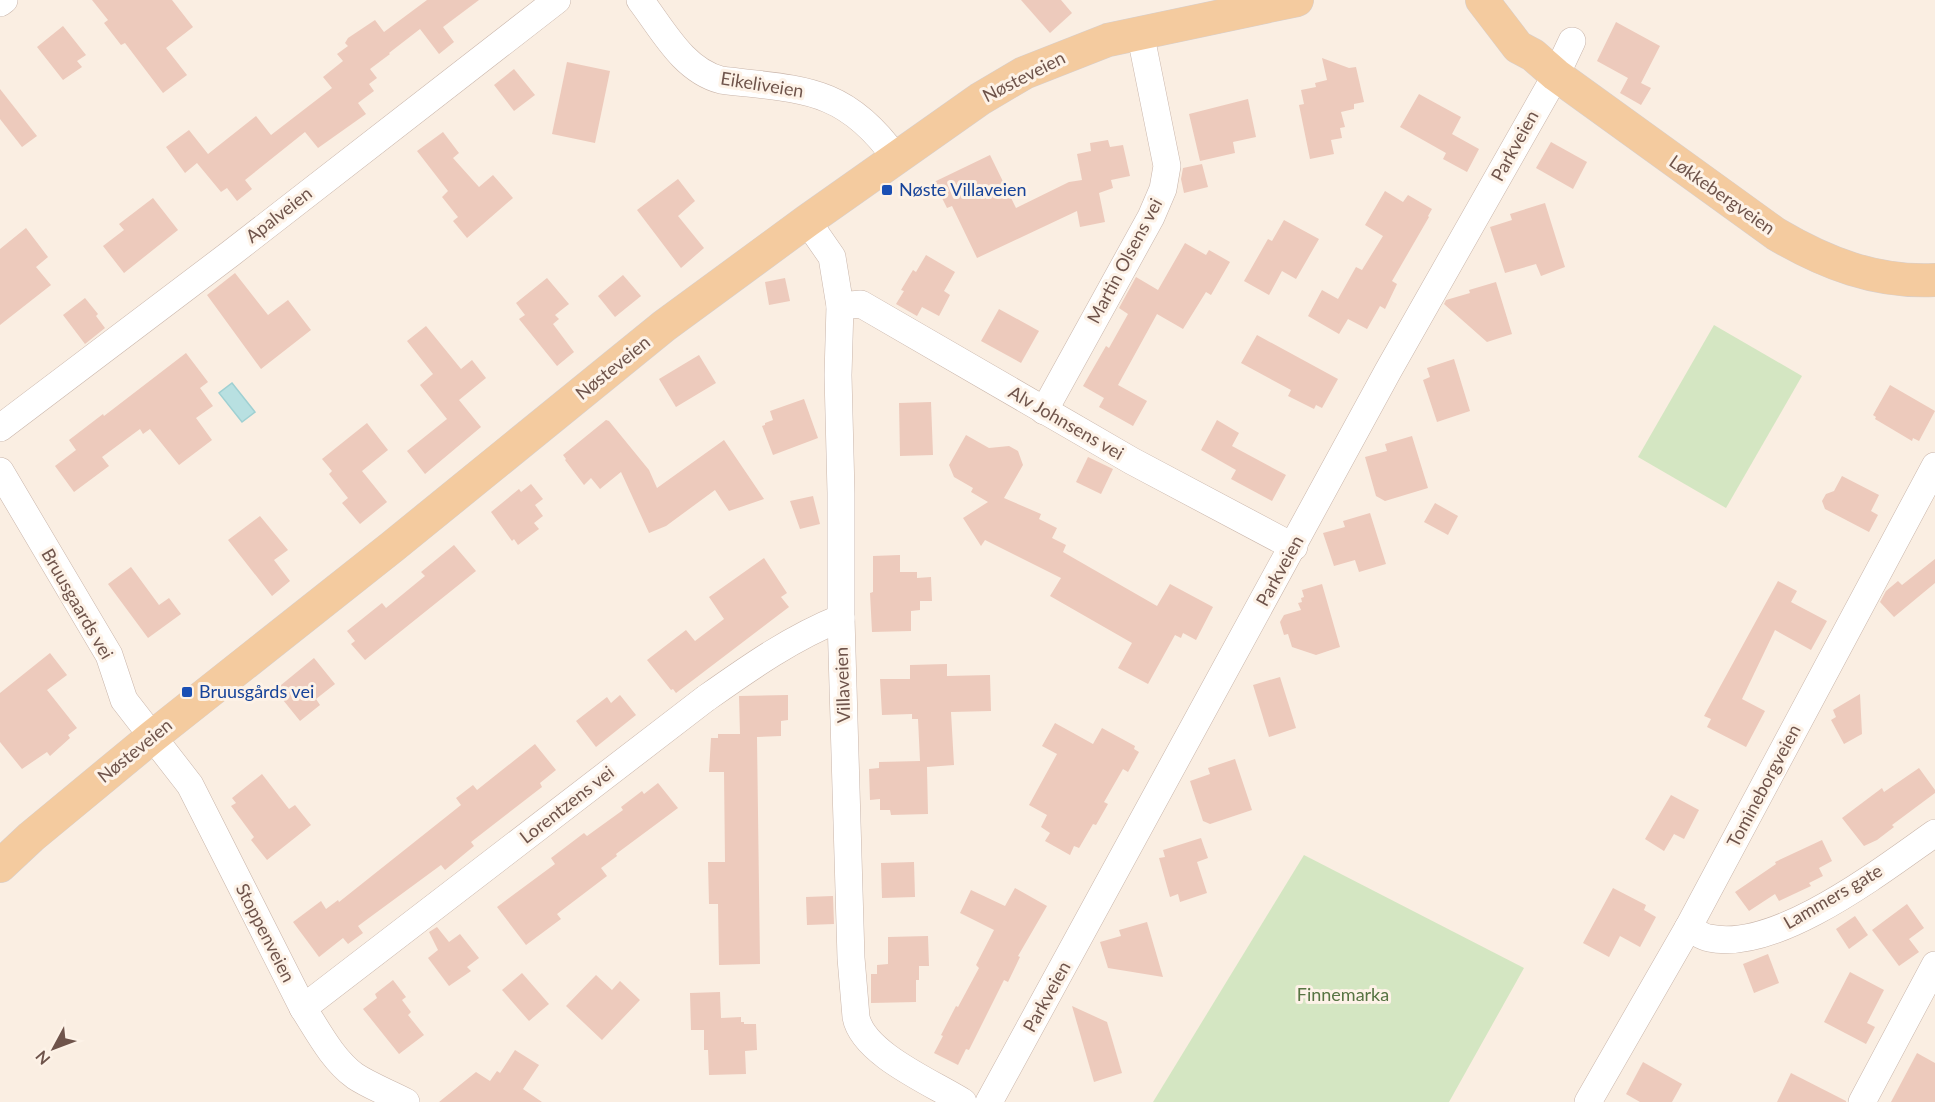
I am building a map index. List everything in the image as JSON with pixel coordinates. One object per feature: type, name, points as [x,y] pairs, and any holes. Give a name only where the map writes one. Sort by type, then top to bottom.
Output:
[{"type":"main road","name":"Nøsteveien","points":[[0,866],[39,830],[152,737],[383,555],[664,326],[807,220],[995,89],[1024,73],[1087,46],[1140,32],[1297,0]]},
{"type":"main road","name":"Løkkebergveien","points":[[1482,0],[1518,47],[1776,234],[1804,251],[1850,270],[1877,277],[1935,280]]},
{"type":"main road","points":[[1512,0],[1529,39],[1545,65]]},
{"type":"street","points":[[0,3],[4,0]]},
{"type":"street","name":"Apalveien","points":[[0,429],[557,0]]},
{"type":"street","name":"Eikeliveien","points":[[640,0],[683,56],[698,71],[721,80],[807,91],[825,97],[853,112],[869,126],[895,157]]},
{"type":"street","name":"Martin Olsens vei","points":[[1044,411],[1151,217],[1163,189],[1167,166],[1140,32]]},
{"type":"street","name":"Parkveien","points":[[989,1102],[1394,361],[1545,65],[1572,41]]},
{"type":"street","name":"Villaveien","points":[[807,220],[832,257],[840,306],[838,387],[841,618],[850,958],[858,1027],[869,1042],[887,1057],[963,1102]]},
{"type":"street","name":"Alv Johnsens vei","points":[[840,306],[861,304],[1132,461],[1294,547]]},
{"type":"street","name":"Tomineborgveien","points":[[1587,1102],[1688,928],[1935,466]]},
{"type":"street","name":"Bruusgaards vei","points":[[0,471],[109,655],[124,700],[152,737]]},
{"type":"street","name":"Lorentzens vei","points":[[303,1008],[705,699],[795,638],[841,618]]},
{"type":"street","name":"Stoppenveien","points":[[152,737],[190,785],[303,1008],[329,1049],[355,1076],[406,1102]]},
{"type":"street","name":"Lammers gate","points":[[1688,928],[1707,938],[1725,940],[1765,934],[1797,922],[1877,874],[1935,833]]},
{"type":"street","points":[[1862,1102],[1935,965]]},
{"type":"green space","points":[[1714,325],[1802,376],[1726,508],[1638,457]]},
{"type":"green space","name":"Finnemarka","points":[[1304,855],[1524,968],[1449,1102],[1153,1102]]},
{"type":"water","points":[[232,383],[255,412],[242,422],[219,393]]},
{"type":"building","points":[[92,0],[172,0],[193,27],[166,48],[187,75],[163,93],[125,43],[121,45],[104,23],[108,20]]},
{"type":"building","points":[[427,0],[479,0],[443,27],[454,42],[439,54],[420,29],[389,53],[370,69],[377,78],[369,84],[374,91],[358,103],[366,114],[318,148],[305,132],[245,180],[252,189],[237,201],[227,188],[221,192],[197,163],[185,173],[166,147],[189,130],[208,154],[256,116],[271,135],[332,88],[323,77],[343,61],[337,54],[348,46],[345,43],[348,38],[375,20],[384,32]]},
{"type":"building","points":[[1021,0],[1061,0],[1072,13],[1050,33]]},
{"type":"building","points":[[1616,22],[1660,46],[1641,83],[1651,88],[1641,105],[1620,93],[1628,78],[1597,61]]},
{"type":"building","points":[[63,26],[86,55],[77,61],[82,67],[63,80],[37,47]]},
{"type":"building","points":[[1322,58],[1349,68],[1356,67],[1364,102],[1354,104],[1354,109],[1341,112],[1345,127],[1340,128],[1342,138],[1331,140],[1334,154],[1310,159],[1299,105],[1304,104],[1301,90],[1316,87],[1315,83],[1327,80]]},
{"type":"building","points":[[567,62],[610,71],[595,143],[552,134]]},
{"type":"building","points":[[514,69],[535,95],[514,111],[494,85]]},
{"type":"building","points":[[0,89],[37,136],[22,147],[0,119]]},
{"type":"building","points":[[1419,94],[1461,117],[1452,134],[1479,149],[1467,172],[1443,159],[1446,153],[1400,127]]},
{"type":"building","points":[[1248,99],[1256,137],[1233,142],[1235,153],[1200,161],[1189,114]]},
{"type":"building","points":[[443,132],[459,153],[453,158],[479,187],[493,175],[513,198],[467,238],[453,221],[458,217],[442,197],[448,191],[417,151]]},
{"type":"building","points":[[1108,140],[1110,147],[1123,145],[1130,176],[1111,180],[1113,188],[1099,193],[1105,222],[1080,227],[1077,211],[977,258],[952,206],[947,208],[934,182],[990,155],[1016,208],[1069,182],[1082,180],[1077,154],[1091,151],[1090,143]]},
{"type":"building","points":[[1551,142],[1587,162],[1573,189],[1536,168]]},
{"type":"building","points":[[1202,164],[1208,187],[1184,193],[1181,179],[1183,168]]},
{"type":"building","points":[[678,179],[695,201],[678,216],[704,248],[681,268],[637,210]]},
{"type":"building","points":[[1385,191],[1403,202],[1408,195],[1432,209],[1392,281],[1397,284],[1385,309],[1380,306],[1367,329],[1348,319],[1339,334],[1308,316],[1322,290],[1338,299],[1356,267],[1362,270],[1383,236],[1365,225]]},
{"type":"building","points":[[153,198],[178,230],[124,273],[103,246],[124,230],[119,224]]},
{"type":"building","points":[[1545,203],[1565,267],[1541,276],[1536,264],[1505,273],[1490,227],[1512,220],[1510,214]]},
{"type":"building","points":[[1284,220],[1319,239],[1296,279],[1282,271],[1269,295],[1244,281],[1268,239],[1272,241]]},
{"type":"building","points":[[26,228],[48,257],[36,267],[51,285],[0,325],[0,249]]},
{"type":"building","points":[[1185,243],[1206,255],[1209,250],[1230,262],[1211,295],[1206,292],[1183,329],[1157,314],[1118,385],[1147,401],[1133,426],[1099,407],[1104,398],[1083,386],[1106,346],[1109,348],[1128,314],[1119,308],[1136,277],[1158,290]]},
{"type":"building","points":[[926,255],[955,272],[944,291],[950,295],[939,316],[922,307],[917,316],[896,304],[913,270],[916,272]]},
{"type":"building","points":[[235,273],[268,315],[288,300],[311,330],[261,369],[207,295]]},
{"type":"building","points":[[623,275],[641,296],[615,317],[598,296]]},
{"type":"building","points":[[547,278],[569,304],[555,315],[559,319],[553,324],[574,352],[557,366],[519,319],[525,315],[516,303]]},
{"type":"building","points":[[785,278],[790,301],[769,305],[765,282]]},
{"type":"building","points":[[1496,282],[1512,334],[1487,342],[1444,304],[1446,300],[1470,293],[1469,290]]},
{"type":"building","points":[[85,298],[98,314],[96,316],[105,328],[85,344],[63,315]]},
{"type":"building","points":[[999,309],[1039,331],[1021,363],[981,341]]},
{"type":"building","points":[[426,326],[461,369],[472,360],[486,378],[459,400],[481,427],[425,474],[407,451],[447,419],[420,385],[433,374],[407,341]]},
{"type":"building","points":[[1257,335],[1338,379],[1322,408],[1316,405],[1314,409],[1288,396],[1291,390],[1241,363]]},
{"type":"building","points":[[186,353],[208,382],[200,388],[213,406],[196,418],[212,440],[179,465],[150,429],[143,434],[140,429],[102,457],[109,466],[74,492],[55,466],[76,450],[69,440]]},
{"type":"building","points":[[699,355],[716,383],[676,407],[659,379]]},
{"type":"building","points":[[1454,359],[1470,411],[1437,422],[1423,380],[1430,377],[1427,368]]},
{"type":"building","points":[[1890,385],[1935,411],[1919,441],[1913,438],[1912,441],[1875,419],[1873,415]]},
{"type":"building","points":[[804,399],[818,438],[773,455],[762,426],[773,420],[770,411]]},
{"type":"building","points":[[931,402],[933,455],[900,456],[899,403]]},
{"type":"building","points":[[606,420],[649,470],[657,488],[724,440],[764,499],[729,511],[715,490],[666,526],[649,533],[621,472],[600,489],[591,478],[584,485],[563,455]]},
{"type":"building","points":[[1217,420],[1239,433],[1232,446],[1286,475],[1272,501],[1231,479],[1236,470],[1201,450]]},
{"type":"building","points":[[367,423],[388,450],[362,471],[387,502],[360,524],[342,503],[348,498],[329,474],[332,471],[322,459]]},
{"type":"building","points":[[966,435],[989,448],[1009,446],[1018,451],[1023,465],[1004,498],[1041,514],[1039,519],[1057,528],[1052,538],[1066,545],[1063,552],[1157,606],[1170,584],[1213,607],[1196,640],[1183,633],[1181,638],[1175,635],[1148,684],[1118,668],[1132,643],[1050,596],[1061,578],[985,540],[981,546],[963,518],[988,502],[971,492],[973,488],[954,477],[949,465]]},
{"type":"building","points":[[1412,436],[1428,488],[1385,501],[1376,496],[1365,457],[1387,451],[1385,444]]},
{"type":"building","points":[[1088,457],[1113,469],[1101,494],[1076,482]]},
{"type":"building","points":[[1842,476],[1879,495],[1871,511],[1878,515],[1869,532],[1825,509],[1822,501],[1826,494],[1834,491]]},
{"type":"building","points":[[531,484],[543,499],[535,505],[543,516],[534,523],[539,529],[518,545],[514,539],[512,541],[491,512],[519,489],[521,492]]},
{"type":"building","points":[[813,496],[820,524],[800,529],[790,501]]},
{"type":"building","points":[[1435,503],[1458,516],[1448,535],[1424,522]]},
{"type":"building","points":[[1370,513],[1386,564],[1359,572],[1355,560],[1334,566],[1323,533],[1345,527],[1343,521]]},
{"type":"building","points":[[260,516],[288,550],[274,560],[290,581],[272,596],[228,540]]},
{"type":"building","points":[[454,545],[476,571],[365,660],[351,644],[355,641],[347,631],[382,603],[386,608],[425,576],[421,572]]},
{"type":"building","points":[[900,555],[900,572],[917,572],[917,578],[931,577],[932,601],[920,601],[920,610],[911,611],[911,631],[872,632],[870,593],[873,592],[873,556]]},
{"type":"building","points":[[764,558],[787,593],[781,597],[789,607],[676,693],[673,689],[671,690],[647,660],[686,630],[695,641],[724,619],[709,597]]},
{"type":"building","points":[[1935,559],[1935,583],[1894,617],[1880,602],[1886,591],[1898,581],[1902,585]]},
{"type":"building","points":[[131,567],[159,605],[169,598],[181,614],[148,638],[108,584]]},
{"type":"building","points":[[1778,581],[1797,591],[1791,602],[1827,621],[1811,650],[1775,630],[1742,699],[1765,711],[1746,747],[1707,727],[1711,719],[1704,716]]},
{"type":"building","points":[[1322,584],[1340,647],[1316,655],[1292,647],[1288,634],[1284,635],[1280,622],[1284,615],[1301,610],[1298,603],[1302,602],[1301,598],[1304,597],[1302,590]]},
{"type":"building","points":[[50,653],[67,675],[47,690],[77,728],[68,735],[70,738],[50,756],[47,752],[22,769],[0,742],[0,693]]},
{"type":"building","points":[[314,658],[335,684],[316,699],[320,705],[300,721],[275,690]]},
{"type":"building","points":[[947,664],[947,676],[990,675],[991,711],[951,712],[954,765],[927,767],[928,814],[891,815],[890,810],[880,810],[880,799],[870,800],[869,769],[879,768],[879,762],[920,761],[918,719],[912,719],[912,714],[882,715],[880,679],[910,679],[910,665]]},
{"type":"building","points":[[1280,677],[1296,728],[1269,737],[1253,685]]},
{"type":"building","points":[[1860,694],[1862,734],[1844,744],[1831,720],[1836,717],[1833,710]]},
{"type":"building","points":[[620,695],[636,715],[596,747],[576,721],[607,697],[611,703]]},
{"type":"building","points":[[788,695],[788,720],[781,721],[781,736],[757,737],[760,964],[719,965],[718,904],[709,904],[708,862],[725,862],[724,772],[709,772],[711,738],[718,738],[718,734],[740,734],[739,696]]},
{"type":"building","points":[[1055,723],[1093,744],[1102,728],[1135,746],[1134,749],[1139,752],[1128,772],[1123,769],[1104,802],[1108,804],[1096,825],[1093,824],[1079,848],[1074,846],[1070,855],[1045,841],[1050,833],[1041,827],[1047,815],[1029,805],[1057,754],[1042,746]]},
{"type":"building","points":[[535,744],[556,770],[540,783],[542,787],[471,842],[474,846],[445,870],[441,865],[358,926],[363,933],[348,944],[343,938],[319,957],[293,922],[321,901],[326,909],[338,900],[339,902],[461,805],[456,798],[473,785],[477,790]]},
{"type":"building","points":[[1235,759],[1252,810],[1210,824],[1203,821],[1190,781],[1210,774],[1208,768]]},
{"type":"building","points":[[1919,768],[1935,793],[1892,825],[1894,827],[1877,840],[1864,846],[1842,818],[1882,788],[1884,792]]},
{"type":"building","points":[[262,774],[289,809],[295,805],[311,825],[267,860],[251,840],[254,837],[231,806],[236,803],[232,798]]},
{"type":"building","points":[[658,783],[678,808],[616,854],[617,856],[601,868],[607,876],[557,914],[561,919],[526,945],[497,907],[555,864],[551,858],[584,833],[587,836],[623,810],[621,807],[642,791],[644,794]]},
{"type":"building","points":[[1671,795],[1699,810],[1684,839],[1674,834],[1664,851],[1645,839]]},
{"type":"building","points":[[1201,838],[1208,858],[1197,862],[1207,893],[1180,902],[1178,894],[1170,897],[1159,858],[1165,857],[1163,850]]},
{"type":"building","points":[[1822,840],[1832,861],[1819,868],[1823,876],[1809,883],[1811,886],[1779,901],[1775,894],[1749,911],[1735,892],[1776,864],[1775,862]]},
{"type":"building","points":[[914,862],[915,897],[882,898],[881,863]]},
{"type":"building","points":[[1015,888],[1047,906],[1018,956],[1020,957],[1008,982],[1004,980],[969,1050],[966,1049],[958,1065],[934,1053],[956,1006],[958,1007],[979,968],[976,965],[994,930],[960,913],[971,890],[1005,906]]},
{"type":"building","points":[[1613,888],[1646,905],[1644,910],[1656,917],[1640,947],[1620,936],[1609,957],[1583,943]]},
{"type":"building","points":[[833,896],[834,924],[807,925],[806,897]]},
{"type":"building","points":[[1907,904],[1924,928],[1909,939],[1919,952],[1899,966],[1872,930]]},
{"type":"building","points":[[1855,916],[1868,935],[1849,949],[1836,929]]},
{"type":"building","points":[[1147,922],[1163,977],[1108,968],[1100,942],[1121,936],[1119,930]]},
{"type":"building","points":[[437,927],[449,942],[460,934],[479,958],[467,967],[471,971],[449,986],[428,958],[438,950],[429,932]]},
{"type":"building","points":[[928,936],[929,966],[919,966],[919,980],[916,980],[916,1002],[871,1003],[871,974],[877,974],[877,965],[888,964],[888,937]]},
{"type":"building","points":[[1768,954],[1779,983],[1754,993],[1743,964]]},
{"type":"building","points":[[1850,972],[1884,990],[1867,1023],[1875,1027],[1866,1044],[1824,1022]]},
{"type":"building","points":[[522,973],[549,1004],[529,1021],[502,990]]},
{"type":"building","points":[[596,975],[612,990],[620,981],[640,1000],[602,1040],[566,1006]]},
{"type":"building","points":[[393,980],[406,997],[402,1000],[411,1012],[408,1015],[424,1035],[399,1054],[363,1009],[377,998],[375,994]]},
{"type":"building","points":[[720,992],[721,1018],[741,1017],[741,1022],[744,1024],[756,1024],[757,1050],[745,1051],[746,1074],[709,1075],[708,1050],[704,1050],[704,1030],[691,1030],[690,993]]},
{"type":"building","points":[[1072,1006],[1107,1022],[1122,1073],[1094,1082]]},
{"type":"building","points":[[515,1050],[539,1065],[523,1089],[542,1102],[439,1102],[476,1072],[490,1081],[497,1071],[500,1073]]},
{"type":"building","points":[[1917,1053],[1935,1063],[1935,1102],[1891,1102]]},
{"type":"building","points":[[1643,1062],[1682,1084],[1672,1102],[1640,1102],[1626,1094]]},
{"type":"building","points":[[1791,1073],[1846,1101],[1846,1102],[1777,1102]]},
{"type":"place","name":"Nøste Villaveien","points":[[887,190]]},
{"type":"place","name":"Bruusgårds vei","points":[[187,692]]}]
